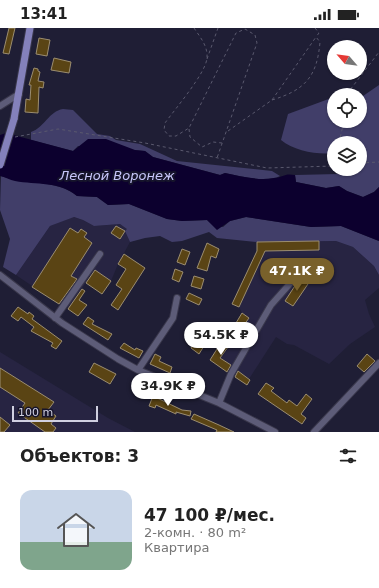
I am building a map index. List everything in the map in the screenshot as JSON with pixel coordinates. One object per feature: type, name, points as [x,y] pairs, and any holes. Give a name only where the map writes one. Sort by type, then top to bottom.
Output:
[{"type":"main road","points":[[0,165],[14,119],[30,28]]},
{"type":"street","points":[[0,106],[19,94]]},
{"type":"street","points":[[55,318],[100,254]]},
{"type":"street","points":[[0,275],[55,318],[118,359],[138,370],[219,403],[275,432]]},
{"type":"street","points":[[219,403],[231,374],[271,305],[295,278]]},
{"type":"street","points":[[138,370],[173,318],[177,298]]},
{"type":"street","points":[[314,432],[379,363]]},
{"type":"path","points":[[194,28],[205,45],[207,59]]},
{"type":"path","points":[[217,158],[257,43],[255,35],[245,29],[236,33],[229,45],[211,87],[188,128],[176,136],[169,136],[164,130],[165,123],[198,77],[207,59],[218,28]]},
{"type":"path","points":[[272,100],[316,37],[318,33],[315,28]]},
{"type":"path","points":[[227,131],[272,100],[292,93],[304,85],[311,75],[319,55],[320,42],[316,37]]},
{"type":"path","points":[[352,88],[379,52]]},
{"type":"path","points":[[188,128],[190,137],[202,147],[213,142],[223,143]]},
{"type":"path","points":[[11,135],[17,137],[58,129],[145,143],[267,168],[327,166]]},
{"type":"path","points":[[367,163],[379,162]]},
{"type":"shaded area","points":[[379,85],[379,187],[374,192],[363,197],[347,191],[339,186],[326,188],[296,182],[295,175],[367,176],[367,136],[327,136],[327,153],[314,153],[306,151],[286,144],[281,140],[288,114],[327,100],[327,128],[367,128],[367,93]]},
{"type":"shaded area","points":[[58,110],[73,110],[97,134],[110,136],[116,140],[140,144],[177,161],[272,171],[280,176],[260,179],[225,173],[220,175],[153,157],[145,151],[78,146],[73,151],[31,140],[31,132],[40,127]]},
{"type":"shaded area","points":[[1,176],[20,181],[60,187],[77,196],[97,197],[108,205],[129,204],[167,219],[182,221],[207,220],[213,225],[223,227],[230,221],[246,217],[311,227],[341,226],[379,241],[379,275],[374,266],[353,247],[336,241],[257,242],[217,238],[209,232],[182,241],[172,242],[160,236],[130,242],[125,231],[127,229],[120,224],[94,226],[74,217],[50,226],[16,275],[3,267],[10,239],[0,210]]},
{"type":"shaded area","points":[[73,217],[94,226],[120,224],[128,229],[125,231],[130,242],[111,281],[94,270],[69,308],[61,303],[60,305],[16,275],[50,226]]},
{"type":"shaded area","points":[[336,241],[353,247],[374,266],[379,275],[379,288],[365,300],[375,327],[350,344],[329,364],[294,345],[287,344],[276,337],[249,379],[250,380],[247,385],[210,360],[242,313],[239,307],[232,304],[257,251],[257,242]]},
{"type":"shaded area","points":[[0,352],[108,418],[135,432],[0,432]]},
{"type":"water","name":"Лесной Воронеж","points":[[6,133],[73,151],[88,139],[106,139],[135,150],[145,151],[153,157],[220,175],[225,173],[249,178],[268,179],[277,178],[288,174],[295,175],[296,182],[326,188],[339,186],[347,191],[363,197],[374,192],[379,187],[379,241],[341,226],[311,227],[246,217],[230,221],[217,230],[207,220],[182,221],[167,219],[129,204],[108,205],[97,197],[77,196],[63,188],[48,184],[13,181],[0,176],[0,135]]},
{"type":"building","points":[[9,28],[15,28],[9,54],[3,53]]},
{"type":"building","points":[[39,38],[50,40],[47,56],[36,54]]},
{"type":"building","points":[[54,58],[71,62],[69,73],[51,70]]},
{"type":"building","points":[[34,68],[38,69],[40,72],[38,81],[44,82],[43,88],[39,87],[38,113],[25,112],[26,99],[30,100],[31,85],[29,85]]},
{"type":"building","points":[[116,226],[125,231],[120,239],[111,233]]},
{"type":"building","points":[[70,228],[78,233],[81,229],[87,233],[84,237],[92,243],[71,276],[77,279],[59,304],[32,287]]},
{"type":"building","points":[[319,241],[319,250],[265,251],[239,307],[232,304],[257,251],[257,242]]},
{"type":"building","points":[[207,243],[219,249],[216,258],[211,256],[207,271],[197,268]]},
{"type":"building","points":[[182,249],[190,252],[185,265],[177,262]]},
{"type":"building","points":[[124,254],[145,268],[118,310],[111,305],[122,289],[116,285],[126,269],[118,264]]},
{"type":"building","points":[[175,269],[183,272],[179,282],[172,279]]},
{"type":"building","points":[[95,270],[111,281],[102,294],[86,283]]},
{"type":"building","points":[[194,276],[204,279],[201,289],[191,286]]},
{"type":"building","points":[[300,278],[308,284],[293,306],[285,301]]},
{"type":"building","points":[[82,289],[85,291],[79,300],[87,305],[78,316],[68,309]]},
{"type":"building","points":[[189,293],[202,299],[199,305],[186,299]]},
{"type":"building","points":[[18,307],[28,314],[29,312],[34,316],[32,319],[62,341],[56,349],[51,346],[53,343],[31,331],[34,327],[21,317],[18,321],[11,316]]},
{"type":"building","points":[[242,313],[249,318],[239,332],[233,328]]},
{"type":"building","points":[[88,317],[94,321],[92,324],[112,334],[108,340],[83,324]]},
{"type":"building","points":[[224,338],[231,343],[220,358],[231,365],[227,372],[210,360]]},
{"type":"building","points":[[195,341],[204,346],[199,354],[191,348]]},
{"type":"building","points":[[124,343],[135,350],[136,348],[143,351],[139,358],[120,348]]},
{"type":"building","points":[[155,354],[161,357],[159,361],[172,367],[170,373],[150,364]]},
{"type":"building","points":[[367,354],[375,361],[364,372],[357,366]]},
{"type":"building","points":[[94,363],[116,374],[110,384],[89,372]]},
{"type":"building","points":[[0,368],[54,402],[48,410],[56,416],[51,424],[56,428],[53,432],[45,432],[18,413],[25,403],[0,387]]},
{"type":"building","points":[[238,371],[250,380],[247,385],[235,377]]},
{"type":"building","points":[[266,383],[274,388],[271,391],[287,403],[289,400],[297,406],[306,394],[312,399],[301,414],[306,418],[302,424],[258,394]]},
{"type":"building","points":[[153,396],[182,410],[191,411],[190,416],[176,412],[176,414],[156,405],[155,408],[149,406]]},
{"type":"building","points":[[194,414],[234,432],[216,432],[217,430],[191,419]]},
{"type":"building","points":[[0,417],[10,425],[4,432],[0,432]]}]
